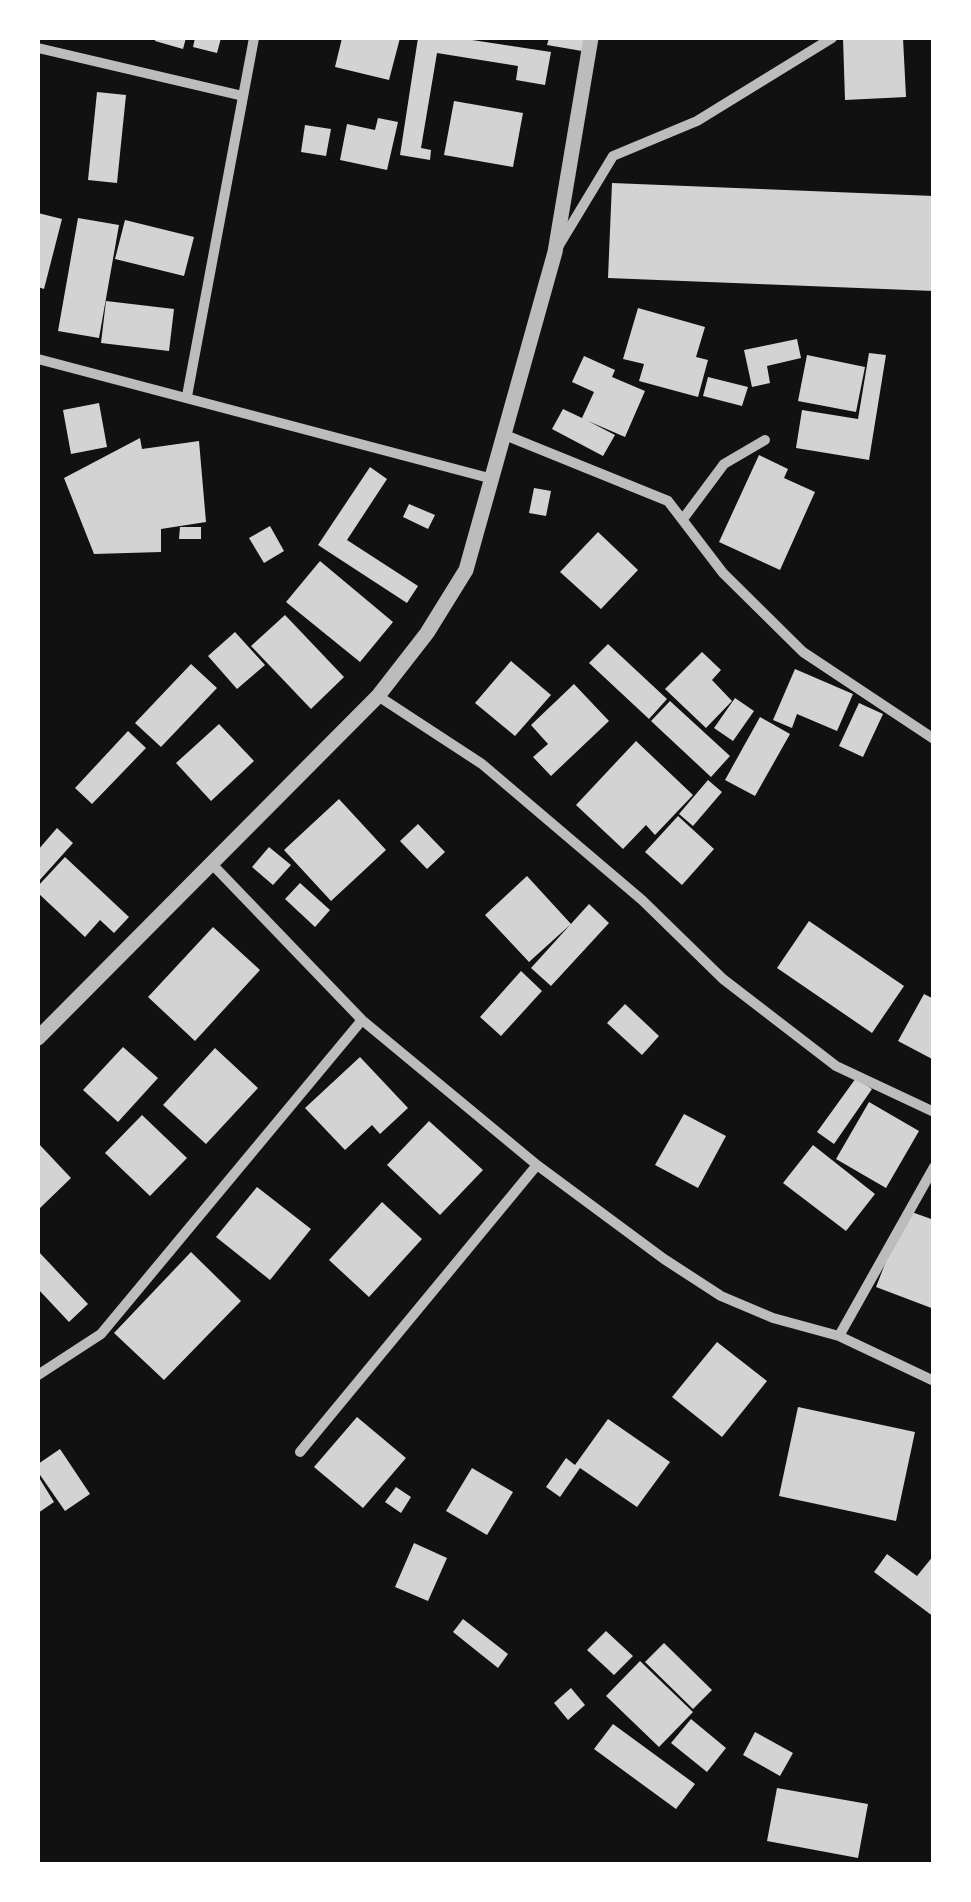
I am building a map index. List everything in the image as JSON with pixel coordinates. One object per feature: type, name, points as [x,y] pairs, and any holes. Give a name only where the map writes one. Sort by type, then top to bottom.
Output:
[{"type":"street","points":[[187,396],[254,38]]},
{"type":"street","points":[[38,1038],[378,696],[427,632],[466,570],[555,252],[591,38]]},
{"type":"street","points":[[555,252],[613,156],[697,121],[832,38]]},
{"type":"street","points":[[38,48],[243,96]]},
{"type":"street","points":[[38,360],[489,478]]},
{"type":"street","points":[[505,435],[668,501],[724,573],[803,652],[934,739]]},
{"type":"street","points":[[683,519],[724,464],[765,440]]},
{"type":"street","points":[[378,696],[482,764],[642,900],[723,979],[836,1066],[934,1112]]},
{"type":"street","points":[[210,861],[362,1020],[537,1164],[720,1296],[773,1318],[839,1336],[934,1381]]},
{"type":"street","points":[[38,1375],[101,1334],[362,1020]]},
{"type":"street","points":[[300,1452],[537,1164]]},
{"type":"street","points":[[839,1336],[934,1167]]},
{"type":"building","points":[[186,38],[183,49],[155,41]]},
{"type":"building","points":[[195,38],[221,38],[217,53],[193,47]]},
{"type":"building","points":[[342,38],[400,38],[389,80],[335,67]]},
{"type":"building","points":[[418,38],[459,38],[551,52],[545,85],[516,80],[518,66],[437,53],[421,148],[431,150],[430,160],[400,155]]},
{"type":"building","points":[[549,38],[584,38],[582,51],[547,45]]},
{"type":"building","points":[[843,38],[903,38],[906,97],[845,100]]},
{"type":"building","points":[[97,92],[126,95],[117,183],[88,180]]},
{"type":"building","points":[[454,101],[523,113],[513,167],[444,155]]},
{"type":"building","points":[[378,118],[398,122],[387,170],[340,160],[347,124],[375,130]]},
{"type":"building","points":[[305,125],[331,129],[326,156],[301,152]]},
{"type":"building","points":[[612,183],[934,196],[934,291],[608,278]]},
{"type":"building","points":[[38,213],[62,219],[44,289],[38,287]]},
{"type":"building","points":[[78,218],[119,225],[99,338],[58,331]]},
{"type":"building","points":[[125,220],[194,237],[184,276],[115,259]]},
{"type":"building","points":[[106,301],[174,309],[169,351],[101,343]]},
{"type":"building","points":[[638,308],[705,327],[696,357],[708,360],[698,397],[639,381],[644,364],[623,359]]},
{"type":"building","points":[[797,339],[801,358],[767,366],[770,383],[752,387],[744,350]]},
{"type":"building","points":[[869,353],[886,355],[869,460],[796,448],[802,410],[858,419]]},
{"type":"building","points":[[807,355],[865,367],[856,412],[798,401]]},
{"type":"building","points":[[584,356],[615,370],[612,377],[645,391],[625,437],[588,421],[615,435],[603,456],[552,429],[563,409],[582,418],[594,392],[572,382]]},
{"type":"building","points":[[708,377],[748,387],[742,406],[703,396]]},
{"type":"building","points":[[99,403],[107,447],[71,454],[63,410]]},
{"type":"building","points":[[140,438],[142,449],[199,441],[206,522],[161,529],[161,552],[94,554],[64,478]]},
{"type":"building","points":[[759,455],[788,469],[784,478],[815,492],[780,570],[719,542]]},
{"type":"building","points":[[370,467],[387,479],[347,540],[418,586],[407,603],[318,545]]},
{"type":"building","points":[[534,488],[551,491],[546,516],[529,513]]},
{"type":"building","points":[[409,504],[435,515],[428,529],[403,517]]},
{"type":"building","points":[[270,526],[284,551],[264,563],[249,538]]},
{"type":"building","points":[[180,527],[201,527],[201,539],[179,539]]},
{"type":"building","points":[[598,532],[638,570],[601,609],[560,572]]},
{"type":"building","points":[[320,561],[393,622],[360,662],[286,602]]},
{"type":"building","points":[[285,615],[344,677],[311,709],[251,646]]},
{"type":"building","points":[[235,632],[265,665],[237,689],[208,656]]},
{"type":"building","points":[[608,644],[667,699],[649,719],[589,663]]},
{"type":"building","points":[[702,652],[721,670],[712,680],[732,701],[706,728],[665,689]]},
{"type":"building","points":[[511,661],[551,695],[515,736],[475,703]]},
{"type":"building","points":[[191,664],[217,688],[161,747],[135,723]]},
{"type":"building","points":[[795,669],[853,694],[837,731],[797,714],[792,728],[773,720]]},
{"type":"building","points":[[574,684],[609,721],[551,776],[533,757],[548,744],[531,725]]},
{"type":"building","points":[[735,698],[754,711],[733,741],[714,728]]},
{"type":"building","points":[[670,701],[730,756],[711,777],[651,721]]},
{"type":"building","points":[[859,703],[883,714],[863,757],[839,746]]},
{"type":"building","points":[[760,717],[790,734],[755,796],[725,780]]},
{"type":"building","points":[[219,724],[254,761],[211,801],[176,763]]},
{"type":"building","points":[[128,731],[146,748],[92,804],[75,788]]},
{"type":"building","points":[[636,741],[693,795],[655,835],[646,825],[623,849],[576,805]]},
{"type":"building","points":[[708,780],[722,792],[693,826],[679,814]]},
{"type":"building","points":[[339,799],[386,850],[331,901],[284,850]]},
{"type":"building","points":[[678,816],[714,849],[682,885],[645,852]]},
{"type":"building","points":[[418,824],[445,852],[427,869],[400,841]]},
{"type":"building","points":[[57,828],[73,843],[38,882],[38,850]]},
{"type":"building","points":[[269,847],[291,865],[273,885],[252,867]]},
{"type":"building","points":[[65,857],[129,917],[114,933],[100,920],[85,937],[38,893],[38,886]]},
{"type":"building","points":[[527,876],[571,924],[529,962],[485,915]]},
{"type":"building","points":[[300,883],[330,910],[315,927],[285,899]]},
{"type":"building","points":[[589,904],[609,923],[551,986],[531,968]]},
{"type":"building","points":[[809,921],[904,986],[872,1033],[777,968]]},
{"type":"building","points":[[213,927],[260,970],[195,1041],[148,997]]},
{"type":"building","points":[[521,971],[542,991],[501,1036],[480,1017]]},
{"type":"building","points":[[924,994],[934,999],[934,1060],[898,1041]]},
{"type":"building","points":[[625,1004],[659,1036],[642,1055],[607,1023]]},
{"type":"building","points":[[123,1047],[158,1078],[118,1122],[83,1090]]},
{"type":"building","points":[[215,1048],[258,1088],[206,1144],[163,1105]]},
{"type":"building","points":[[360,1057],[408,1108],[380,1134],[372,1125],[345,1150],[305,1108]]},
{"type":"building","points":[[856,1078],[872,1089],[834,1144],[817,1132]]},
{"type":"building","points":[[869,1102],[919,1131],[886,1188],[836,1159]]},
{"type":"building","points":[[684,1114],[726,1136],[698,1188],[655,1165]]},
{"type":"building","points":[[142,1115],[187,1158],[150,1196],[105,1153]]},
{"type":"building","points":[[429,1121],[483,1170],[440,1215],[387,1165]]},
{"type":"building","points":[[38,1143],[71,1178],[38,1210]]},
{"type":"building","points":[[813,1145],[875,1194],[846,1231],[783,1183]]},
{"type":"building","points":[[257,1187],[311,1229],[270,1280],[216,1237]]},
{"type":"building","points":[[382,1202],[422,1239],[369,1297],[329,1260]]},
{"type":"building","points":[[906,1210],[934,1220],[934,1309],[876,1287]]},
{"type":"building","points":[[38,1251],[88,1304],[69,1322],[38,1289]]},
{"type":"building","points":[[191,1252],[241,1301],[164,1380],[114,1333]]},
{"type":"building","points":[[717,1342],[767,1381],[722,1437],[672,1397]]},
{"type":"building","points":[[798,1407],[915,1432],[896,1521],[779,1496]]},
{"type":"building","points":[[357,1417],[406,1458],[363,1508],[314,1467]]},
{"type":"building","points":[[608,1419],[670,1462],[637,1507],[580,1468],[560,1497],[546,1487],[566,1458],[575,1465]]},
{"type":"building","points":[[60,1449],[90,1494],[65,1511],[38,1472],[38,1464]]},
{"type":"building","points":[[472,1468],[513,1492],[487,1535],[446,1511]]},
{"type":"building","points":[[38,1476],[54,1502],[38,1513]]},
{"type":"building","points":[[396,1487],[411,1497],[401,1513],[385,1502]]},
{"type":"building","points":[[414,1543],[447,1558],[428,1601],[395,1587]]},
{"type":"building","points":[[887,1554],[917,1576],[934,1555],[934,1617],[874,1572]]},
{"type":"building","points":[[463,1619],[508,1654],[498,1668],[453,1632]]},
{"type":"building","points":[[606,1631],[633,1656],[614,1675],[587,1650]]},
{"type":"building","points":[[664,1643],[712,1690],[693,1709],[645,1662]]},
{"type":"building","points":[[640,1661],[693,1712],[659,1747],[606,1696]]},
{"type":"building","points":[[571,1688],[585,1705],[568,1720],[554,1703]]},
{"type":"building","points":[[691,1719],[726,1748],[707,1772],[671,1743]]},
{"type":"building","points":[[613,1724],[695,1784],[676,1809],[594,1749]]},
{"type":"building","points":[[755,1732],[793,1753],[780,1776],[743,1755]]},
{"type":"building","points":[[777,1788],[868,1804],[858,1858],[767,1841]]}]
